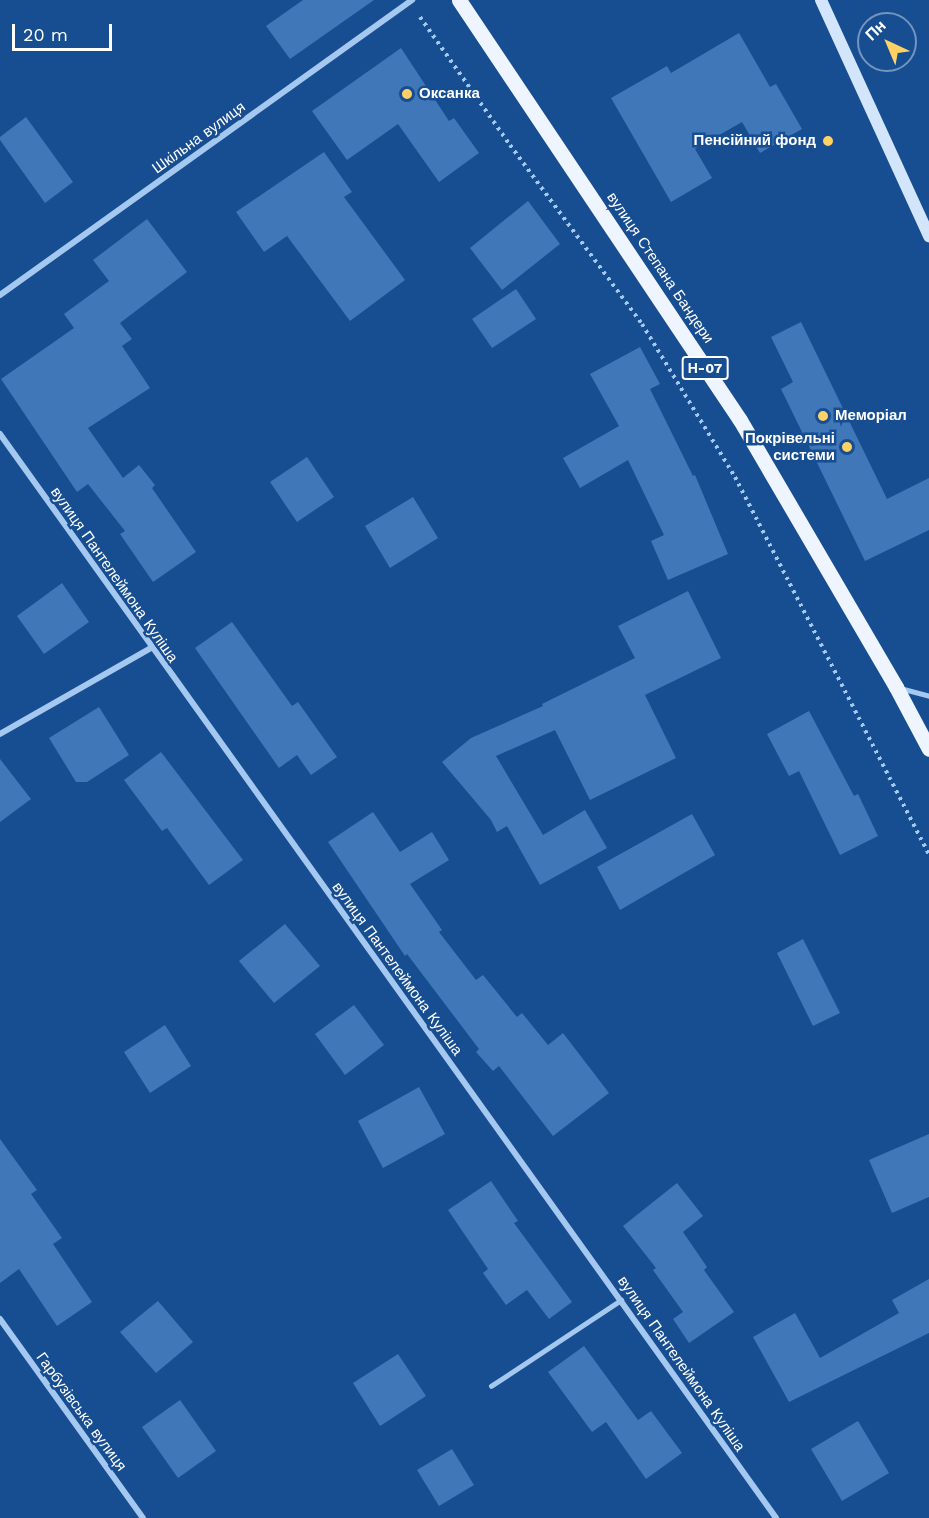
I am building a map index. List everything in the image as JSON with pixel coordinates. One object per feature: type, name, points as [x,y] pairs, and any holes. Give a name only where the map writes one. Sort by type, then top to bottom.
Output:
[{"type":"main road","name":"вулиця Степана Бандери","points":[[459,0],[740,420],[896,687],[929,749]]},
{"type":"main road","points":[[821,0],[929,236]]},
{"type":"street","name":"Шкільна вулиця","points":[[0,295],[411,1]]},
{"type":"street","name":"вулиця Пантелеймона Куліша","points":[[0,434],[776,1518]]},
{"type":"street","points":[[0,734],[151,648]]},
{"type":"street","name":"Гарбузівська вулиця","points":[[0,1319],[143,1518]]},
{"type":"lane","points":[[896,687],[929,696]]},
{"type":"lane","points":[[491,1386],[621,1300]]},
{"type":"path","points":[[411,1],[510,145],[642,324],[729,467],[929,855]]},
{"type":"building","points":[[303,0],[374,0],[290,59],[266,26]]},
{"type":"building","points":[[739,33],[770,87],[776,84],[802,129],[760,153],[742,122],[695,149],[712,178],[671,202],[611,98],[667,66],[671,73]]},
{"type":"building","points":[[401,48],[449,121],[454,118],[479,153],[439,182],[398,124],[347,160],[312,111]]},
{"type":"building","points":[[26,117],[73,182],[45,203],[0,140],[0,137]]},
{"type":"building","points":[[324,152],[352,192],[344,197],[405,280],[350,321],[287,236],[264,252],[236,212]]},
{"type":"building","points":[[528,201],[560,244],[502,290],[470,248]]},
{"type":"building","points":[[147,219],[187,272],[120,323],[132,339],[122,346],[150,388],[88,428],[123,478],[139,465],[155,485],[152,488],[196,552],[153,582],[120,534],[125,531],[88,484],[77,492],[1,379],[74,328],[64,314],[109,281],[93,260]]},
{"type":"building","points":[[516,289],[536,319],[492,348],[472,319]]},
{"type":"building","points":[[801,322],[887,499],[929,478],[929,530],[865,561],[781,389],[793,382],[771,337]]},
{"type":"building","points":[[640,347],[660,384],[650,389],[693,476],[695,475],[728,554],[668,580],[651,541],[664,535],[628,460],[580,488],[563,458],[619,426],[590,374]]},
{"type":"building","points":[[307,457],[334,497],[297,522],[270,482]]},
{"type":"building","points":[[413,497],[438,538],[390,568],[365,526]]},
{"type":"building","points":[[62,583],[89,622],[44,654],[17,616]]},
{"type":"building","points":[[688,591],[721,658],[645,695],[676,758],[590,800],[555,730],[496,756],[543,835],[585,810],[607,848],[540,885],[507,826],[497,832],[491,820],[442,762],[471,738],[543,706],[542,704],[635,658],[618,626]]},
{"type":"building","points":[[232,622],[292,706],[298,702],[337,757],[311,775],[297,755],[279,768],[195,648]]},
{"type":"building","points":[[99,707],[129,755],[87,782],[76,782],[49,738]]},
{"type":"building","points":[[809,711],[854,796],[858,794],[878,836],[840,855],[799,771],[789,776],[767,734]]},
{"type":"building","points":[[161,752],[243,860],[209,885],[167,828],[162,831],[124,780]]},
{"type":"building","points":[[0,759],[31,799],[0,822]]},
{"type":"building","points":[[373,812],[400,852],[432,832],[449,860],[410,884],[442,930],[439,932],[476,980],[483,975],[517,1017],[522,1013],[548,1045],[563,1033],[609,1093],[553,1136],[499,1066],[493,1071],[476,1052],[479,1049],[407,954],[405,956],[328,842]]},
{"type":"building","points":[[692,814],[715,855],[620,910],[597,867]]},
{"type":"building","points":[[285,924],[320,966],[274,1003],[239,961]]},
{"type":"building","points":[[803,939],[840,1013],[813,1026],[777,953]]},
{"type":"building","points":[[354,1005],[384,1045],[345,1075],[315,1034]]},
{"type":"building","points":[[165,1025],[191,1066],[150,1093],[124,1052]]},
{"type":"building","points":[[419,1087],[445,1134],[383,1168],[358,1121]]},
{"type":"building","points":[[929,1134],[929,1197],[892,1213],[869,1160]]},
{"type":"building","points":[[0,1139],[37,1190],[31,1194],[62,1238],[53,1244],[92,1302],[57,1326],[19,1269],[0,1283]]},
{"type":"building","points":[[491,1181],[518,1221],[514,1223],[572,1302],[549,1319],[527,1290],[506,1305],[483,1273],[488,1269],[448,1210]]},
{"type":"building","points":[[677,1183],[703,1216],[683,1232],[707,1267],[704,1270],[734,1312],[689,1343],[673,1319],[683,1312],[653,1270],[656,1268],[623,1226]]},
{"type":"building","points":[[929,1279],[929,1333],[789,1402],[753,1337],[795,1313],[820,1358],[899,1313],[892,1300]]},
{"type":"building","points":[[158,1301],[193,1342],[156,1373],[120,1332]]},
{"type":"building","points":[[584,1346],[638,1420],[651,1411],[682,1453],[646,1479],[606,1422],[592,1432],[548,1372]]},
{"type":"building","points":[[398,1354],[426,1396],[380,1426],[353,1383]]},
{"type":"building","points":[[180,1400],[216,1451],[178,1478],[142,1427]]},
{"type":"building","points":[[858,1421],[889,1473],[842,1501],[811,1449]]},
{"type":"building","points":[[452,1449],[474,1485],[439,1506],[417,1470]]},
{"type":"place","name":"Оксанка","points":[[407,94]]},
{"type":"place","name":"Пенсійний фонд","points":[[828,141]]},
{"type":"place","name":"Меморіал","points":[[823,416]]},
{"type":"place","name":"Покрівельні системи","points":[[847,447]]}]
